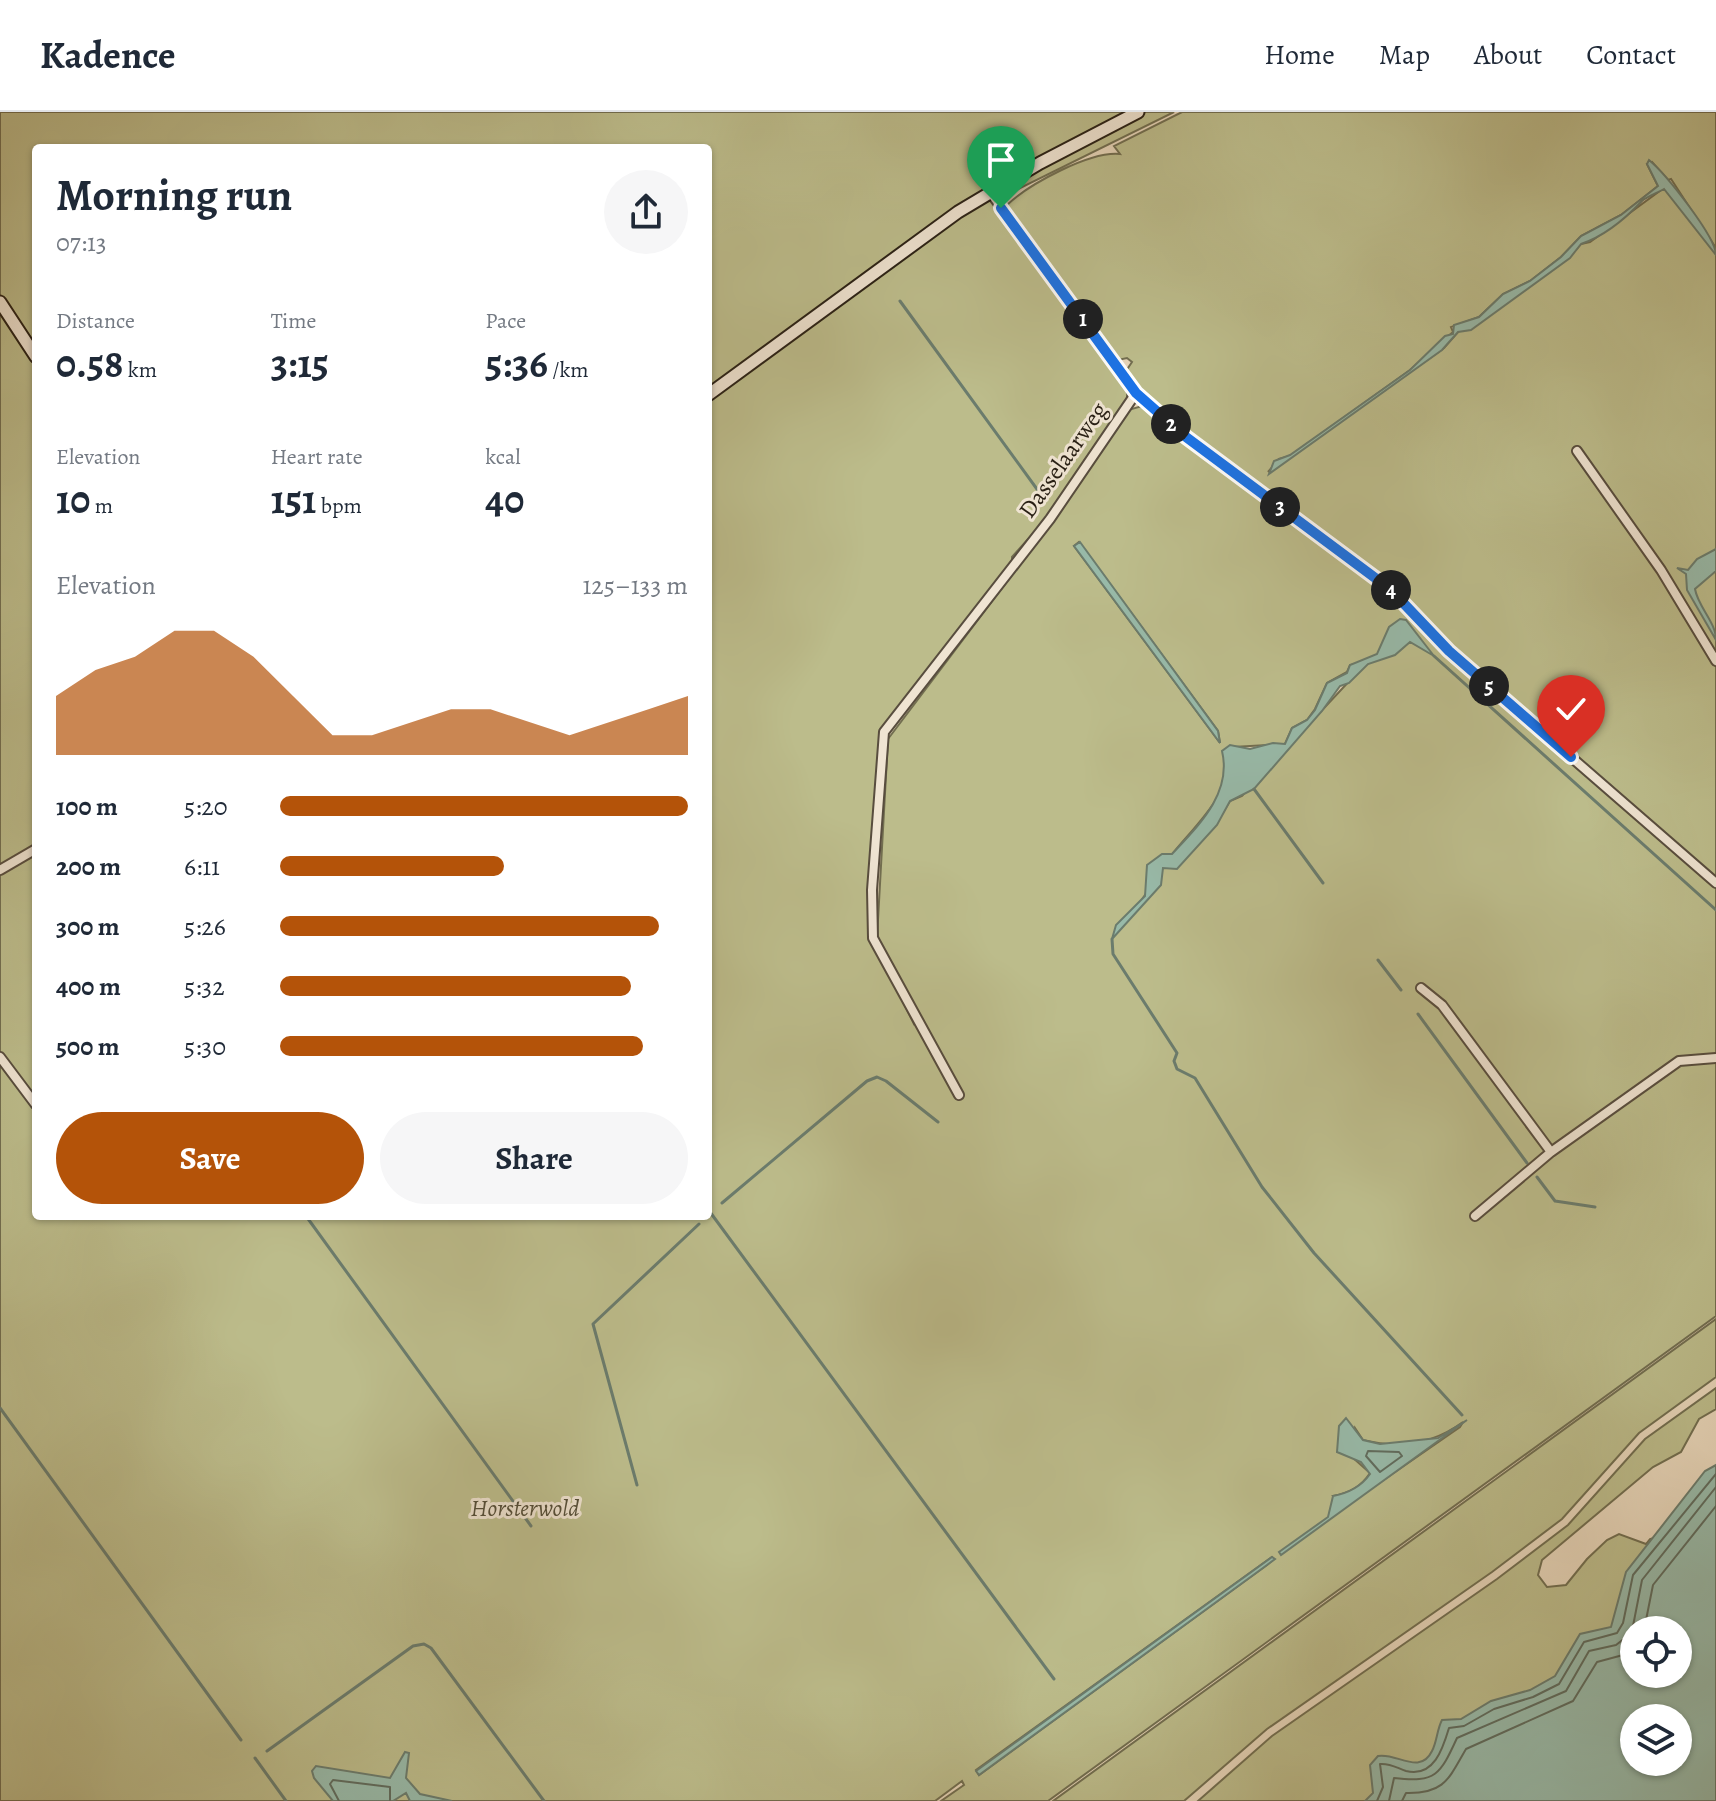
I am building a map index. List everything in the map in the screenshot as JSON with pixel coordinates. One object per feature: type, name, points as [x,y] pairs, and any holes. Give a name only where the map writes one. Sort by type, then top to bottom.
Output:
[{"type":"street","points":[[712,392],[990,192],[1138,112]]},
{"type":"street","points":[[990,192],[1136,393]]},
{"type":"street","points":[[0,302],[32,351]]},
{"type":"street","name":"Dasselaarweg","points":[[959,1095],[873,938],[872,890],[884,732],[1050,519],[1136,393],[1186,437],[1390,589],[1449,651],[1716,883]]},
{"type":"street","points":[[1577,451],[1661,570],[1716,661]]},
{"type":"street","points":[[0,870],[32,851]]},
{"type":"street","points":[[1421,988],[1442,1005],[1551,1152]]},
{"type":"street","points":[[0,1057],[32,1100]]},
{"type":"street","points":[[1475,1216],[1551,1152],[1679,1061],[1716,1058]]},
{"type":"green space","name":"Horsterwold","points":[[0,112],[1127,112],[988,188],[1119,374],[1127,388],[1127,400],[1047,518],[1012,557],[1012,563],[880,735],[870,909],[875,945],[914,1024],[921,1017],[877,938],[888,739],[1042,535],[1128,410],[1142,406],[1249,489],[1256,484],[1149,401],[1126,371],[1132,362],[1127,358],[1118,360],[1007,205],[1060,170],[1107,154],[1120,154],[1114,146],[1182,112],[1716,112],[1716,248],[1671,179],[1668,180],[1652,162],[1647,164],[1658,186],[1621,215],[1581,236],[1561,257],[1530,281],[1503,294],[1479,317],[1451,327],[1453,332],[1410,370],[1290,456],[1279,459],[1268,472],[1444,348],[1458,332],[1668,185],[1716,251],[1716,1316],[1048,1801],[941,1801],[964,1785],[962,1781],[935,1801],[0,1801]],"holes":[[[1079,542],[1218,731],[1220,743],[1074,546]],[[1368,661],[1242,796],[1230,801],[1217,822],[1171,867],[1163,868],[1145,895],[1170,857],[1209,810],[1224,783],[1227,770],[1224,757],[1233,747],[1285,744],[1292,728],[1307,720],[1315,709],[1327,683],[1347,672],[1350,665]],[[1463,1422],[1342,1507],[1333,1496],[1354,1489],[1370,1473],[1351,1456],[1355,1428],[1363,1440],[1403,1444],[1428,1440]],[[1272,1557],[1274,1559],[1267,1565],[979,1775],[976,1770]]]},
{"type":"green space","points":[[1145,112],[1174,112],[1018,189],[1003,202],[1004,189],[1055,158]]},
{"type":"green space","points":[[1716,1319],[1716,1377],[1639,1433],[1562,1519],[1492,1572],[1267,1729],[1184,1801],[1053,1801]]},
{"type":"green space","points":[[1716,1388],[1716,1409],[1699,1419],[1681,1452],[1653,1467],[1542,1560],[1538,1575],[1547,1587],[1566,1585],[1587,1559],[1607,1540],[1619,1534],[1646,1544],[1650,1539],[1716,1520],[1716,1801],[1198,1801],[1272,1736],[1497,1579],[1568,1525],[1645,1439]]},
{"type":"water","points":[[1649,160],[1678,191],[1708,235],[1716,255],[1664,189],[1644,199],[1606,232],[1581,244],[1570,258],[1471,330],[1458,332],[1442,350],[1269,474],[1274,461],[1290,455],[1410,370],[1445,336],[1453,334],[1454,325],[1479,317],[1503,294],[1530,281],[1561,257],[1581,236],[1621,215],[1658,186],[1647,164]]},
{"type":"water","points":[[1080,542],[1218,731],[1220,743],[1074,546]]},
{"type":"water","points":[[1716,549],[1716,571],[1695,589],[1716,640],[1687,590],[1686,574],[1677,568],[1688,570],[1697,559]]},
{"type":"water","points":[[1400,619],[1406,620],[1434,656],[1410,642],[1395,655],[1368,664],[1349,683],[1340,686],[1254,789],[1230,801],[1217,825],[1177,869],[1163,868],[1161,885],[1112,939],[1116,925],[1145,896],[1147,865],[1162,854],[1172,854],[1211,807],[1222,781],[1222,751],[1230,745],[1250,749],[1273,743],[1285,744],[1292,728],[1307,720],[1315,710],[1327,683],[1347,673],[1350,665],[1377,654],[1389,627]]},
{"type":"water","points":[[1346,1418],[1363,1440],[1380,1444],[1438,1438],[1467,1420],[1281,1555],[1279,1552],[1328,1517],[1333,1496],[1354,1489],[1370,1474],[1361,1462],[1337,1452],[1339,1426]]},
{"type":"water","points":[[1716,1465],[1716,1801],[1365,1801],[1373,1793],[1370,1765],[1378,1756],[1421,1762],[1432,1751],[1442,1720],[1461,1719],[1491,1701],[1530,1690],[1555,1676],[1580,1634],[1611,1627],[1626,1572],[1705,1471]]},
{"type":"water","points":[[1272,1557],[1275,1559],[979,1775],[976,1771]]},
{"type":"water","points":[[405,1752],[409,1753],[406,1778],[420,1794],[452,1801],[410,1801],[406,1793],[393,1801],[333,1801],[312,1771],[316,1766],[390,1778]]},
{"type":"waterway","points":[[900,301],[1042,496]]},
{"type":"waterway","points":[[1434,656],[1716,910]]},
{"type":"waterway","points":[[1254,789],[1323,883]]},
{"type":"waterway","points":[[1112,939],[1113,954],[1177,1053],[1174,1061],[1177,1069],[1195,1078],[1262,1187],[1314,1253],[1462,1415]]},
{"type":"waterway","points":[[1378,960],[1401,990]]},
{"type":"waterway","points":[[1418,1014],[1527,1163]]},
{"type":"waterway","points":[[722,1203],[867,1081],[877,1077],[938,1122]]},
{"type":"waterway","points":[[1537,1177],[1555,1201],[1595,1207]]},
{"type":"waterway","points":[[712,1215],[1054,1679]]},
{"type":"waterway","points":[[309,1220],[531,1526]]},
{"type":"waterway","points":[[637,1485],[593,1324],[699,1224]]},
{"type":"waterway","points":[[0,1408],[241,1740]]},
{"type":"waterway","points":[[267,1751],[413,1646],[424,1644],[431,1648],[544,1801]]},
{"type":"waterway","points":[[255,1758],[286,1801]]},
{"type":"route","points":[[1001,208],[1136,393],[1186,437],[1390,589],[1449,651],[1571,757]]}]
